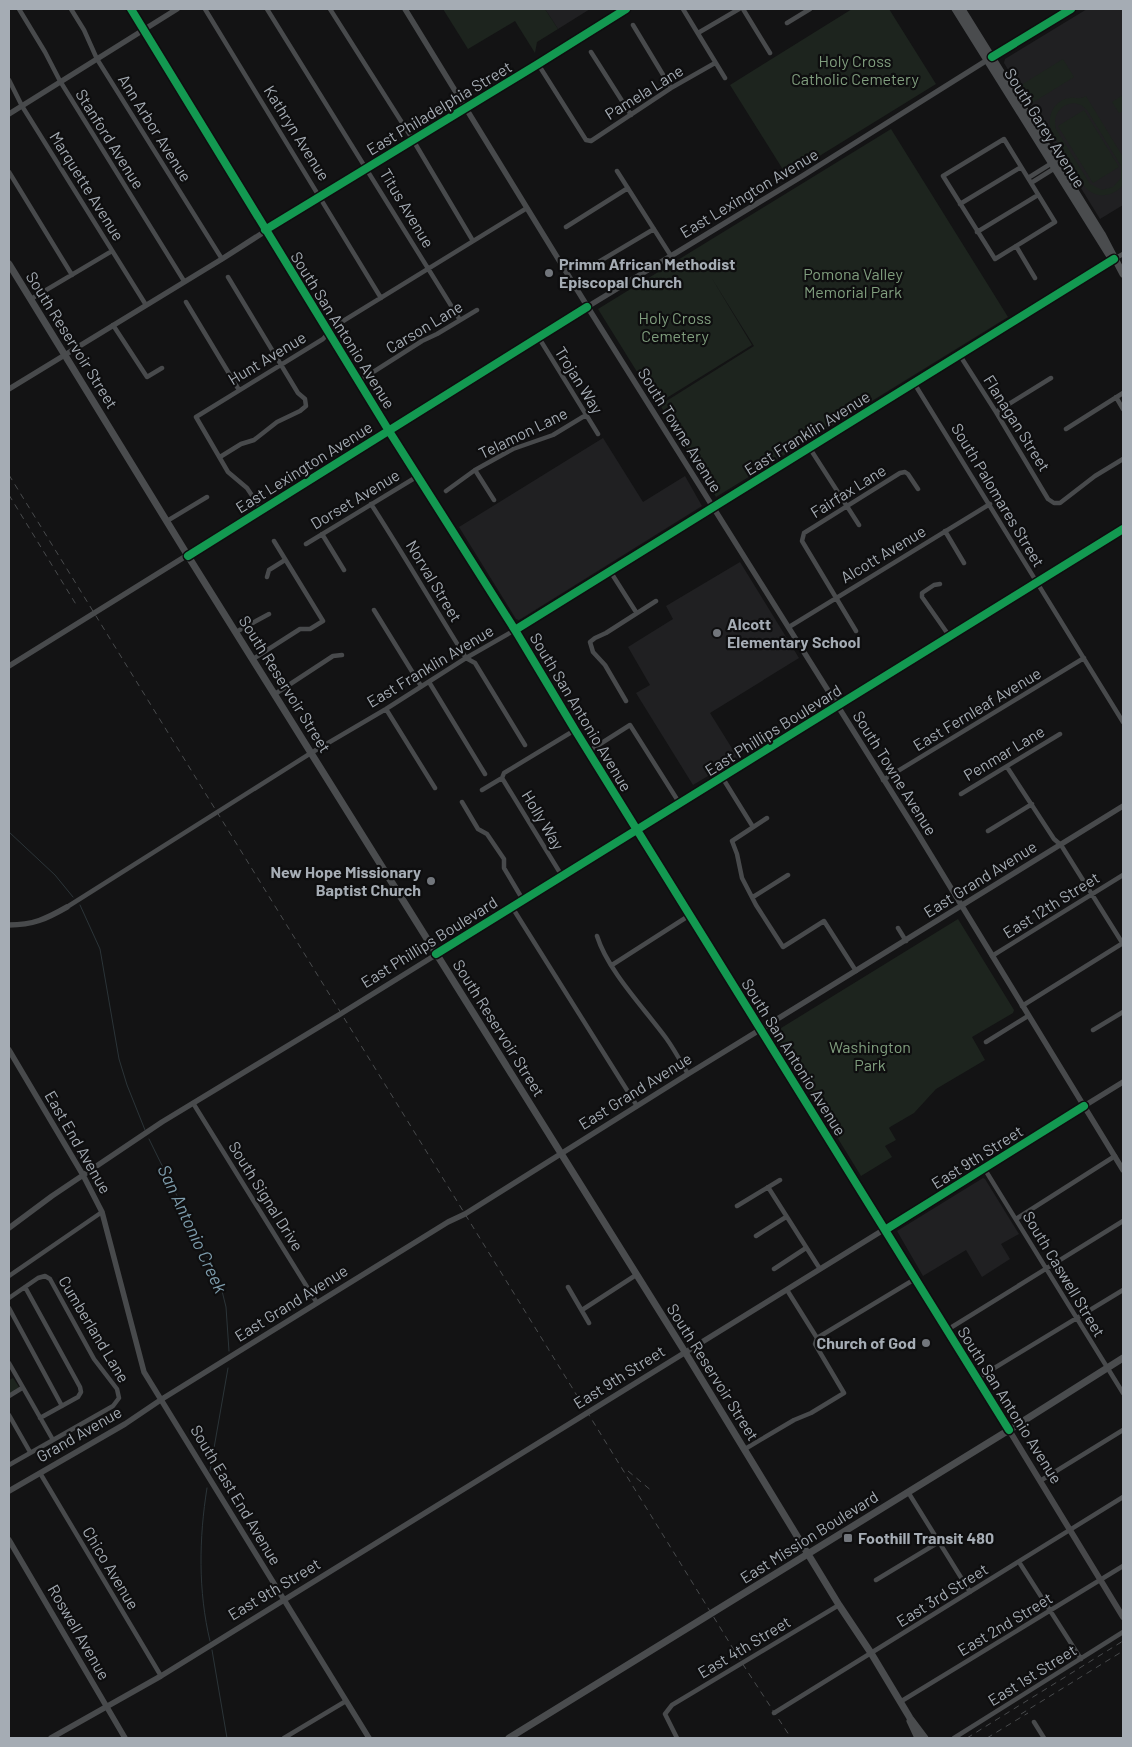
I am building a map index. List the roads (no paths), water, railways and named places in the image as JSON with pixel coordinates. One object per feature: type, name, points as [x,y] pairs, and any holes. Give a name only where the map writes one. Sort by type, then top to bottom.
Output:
[{"type":"main road","name":"South Garey Avenue","points":[[955,9],[989,58]]},
{"type":"main road","name":"South Garey Avenue","points":[[962,9],[989,58],[1055,165],[1102,234],[1123,274]]},
{"type":"main road","name":"South Reservoir Street","points":[[9,264],[188,556],[685,1352],[808,1554],[910,1718],[925,1738]]},
{"type":"main road","name":"East Mission Boulevard","points":[[509,1738],[1123,1358]]},
{"type":"main road","name":"South San Antonio Avenue","points":[[1009,1430],[1123,1617]]},
{"type":"main road","points":[[910,1718],[918,1738]]},
{"type":"street","name":"Stanford Avenue","points":[[19,9],[60,81],[184,281]]},
{"type":"street","name":"Ann Arbor Avenue","points":[[71,9],[84,30],[97,59],[222,259]]},
{"type":"street","name":"South San Antonio Avenue","points":[[131,9],[389,431],[515,630],[636,830],[1009,1430]]},
{"type":"street","points":[[9,114],[177,9]]},
{"type":"street","name":"Kathryn Avenue","points":[[205,9],[381,298]]},
{"type":"street","name":"Titus Avenue","points":[[268,9],[460,320]]},
{"type":"street","points":[[330,9],[413,140],[473,241]]},
{"type":"street","name":"South Towne Avenue","points":[[405,9],[587,307],[712,508],[789,627],[1123,1170]]},
{"type":"street","name":"East Philadelphia Street","points":[[9,389],[626,9]]},
{"type":"street","points":[[683,9],[725,78]]},
{"type":"street","points":[[698,33],[739,9]]},
{"type":"street","points":[[743,9],[770,54]]},
{"type":"street","points":[[796,9],[800,15]]},
{"type":"street","points":[[787,23],[810,9]]},
{"type":"street","name":"East Lexington Avenue","points":[[9,666],[1071,9]]},
{"type":"street","points":[[633,25],[671,88]]},
{"type":"street","points":[[591,52],[630,115]]},
{"type":"street","name":"Pamela Lane","points":[[538,64],[586,140],[591,141],[671,88],[715,63]]},
{"type":"street","name":"Marquette Avenue","points":[[9,80],[22,106],[146,305]]},
{"type":"street","points":[[1004,139],[1021,167],[1055,222],[995,259],[943,176],[1004,139]]},
{"type":"street","points":[[1028,178],[1055,165]]},
{"type":"street","points":[[1031,183],[1055,165]]},
{"type":"street","points":[[960,204],[1021,167]]},
{"type":"street","points":[[617,171],[671,256]]},
{"type":"street","points":[[9,172],[72,275]]},
{"type":"street","points":[[566,227],[628,188]]},
{"type":"street","points":[[977,232],[1038,195]]},
{"type":"street","name":"Hunt Avenue","points":[[220,457],[196,417],[323,339],[335,326],[527,208]]},
{"type":"street","points":[[590,267],[654,229]]},
{"type":"street","points":[[1016,246],[1035,278]]},
{"type":"street","points":[[31,300],[112,251]]},
{"type":"street","points":[[1114,259],[1123,254]]},
{"type":"street","name":"East Franklin Avenue","points":[[67,907],[311,753],[515,630],[1114,259]]},
{"type":"street","points":[[228,276],[280,364],[298,393],[304,399],[306,406],[300,412],[278,422],[254,440],[241,444],[220,457],[228,472],[247,488],[260,509]]},
{"type":"street","points":[[186,302],[239,390]]},
{"type":"street","name":"Carson Lane","points":[[359,381],[422,341],[477,310]]},
{"type":"street","points":[[113,325],[147,377],[162,368]]},
{"type":"street","name":"Trojan Way","points":[[539,338],[598,434]]},
{"type":"street","name":"Flanagan Street","points":[[959,354],[1048,499],[1054,504],[1060,503],[1095,476],[1123,459]]},
{"type":"street","points":[[996,412],[1051,378]]},
{"type":"street","name":"South Palomares Street","points":[[914,383],[1123,722]]},
{"type":"street","points":[[1066,429],[1123,393]]},
{"type":"street","points":[[1116,397],[1123,409]]},
{"type":"street","name":"Telamon Lane","points":[[446,491],[475,470],[512,449],[553,435],[586,415]]},
{"type":"street","points":[[809,447],[859,525]]},
{"type":"street","points":[[475,470],[494,500]]},
{"type":"street","name":"Fairfax Lane","points":[[836,598],[802,541],[804,533],[900,473],[905,472],[908,474],[918,489]]},
{"type":"street","name":"Dorset Avenue","points":[[306,544],[418,476]]},
{"type":"street","points":[[167,521],[207,497]]},
{"type":"street","name":"Norval Street","points":[[371,504],[466,658],[475,663],[525,745]]},
{"type":"street","name":"Alcott Avenue","points":[[789,627],[990,504]]},
{"type":"street","name":"East Phillips Boulevard","points":[[9,1228],[82,1175],[193,1103],[342,1013],[1123,530]]},
{"type":"street","points":[[945,531],[964,564]]},
{"type":"street","points":[[322,534],[344,570]]},
{"type":"street","points":[[253,659],[300,629],[310,629],[323,621],[274,541]]},
{"type":"street","points":[[266,577],[269,570],[285,560]]},
{"type":"street","points":[[610,571],[636,612]]},
{"type":"street","points":[[940,584],[934,585],[922,593],[922,597],[950,637]]},
{"type":"street","points":[[836,598],[856,631]]},
{"type":"street","points":[[626,701],[605,665],[593,652],[590,642],[656,601]]},
{"type":"street","points":[[374,610],[421,686]]},
{"type":"street","points":[[236,632],[269,614]]},
{"type":"street","points":[[275,694],[333,656],[342,655]]},
{"type":"street","name":"East Fernleaf Avenue","points":[[883,780],[1084,658]]},
{"type":"street","points":[[429,682],[485,774]]},
{"type":"street","points":[[386,709],[436,788]]},
{"type":"street","points":[[589,751],[630,725],[680,804]]},
{"type":"street","points":[[482,790],[502,778],[504,773],[575,730]]},
{"type":"street","name":"Penmar Lane","points":[[961,794],[1060,734]]},
{"type":"street","points":[[1007,767],[1054,839],[1061,844],[1123,943],[1022,1006]]},
{"type":"street","points":[[722,777],[753,827]]},
{"type":"street","name":"Holly Way","points":[[502,778],[562,876]]},
{"type":"street","points":[[462,802],[478,829],[487,834],[504,859],[504,868],[523,900]]},
{"type":"street","points":[[988,831],[1032,804]]},
{"type":"street","name":"East Grand Avenue","points":[[162,1399],[448,1222],[465,1214],[560,1153],[962,907],[1123,806]]},
{"type":"street","points":[[767,818],[732,841],[742,878],[756,905],[783,946],[824,922],[856,971]]},
{"type":"street","points":[[753,897],[788,875]]},
{"type":"street","name":"East 12th Street","points":[[992,956],[1123,875]]},
{"type":"street","points":[[9,925],[25,925],[38,922],[67,907]]},
{"type":"street","points":[[512,907],[637,1106]]},
{"type":"street","points":[[612,965],[690,915]]},
{"type":"street","points":[[898,928],[906,941]]},
{"type":"street","points":[[596,936],[612,965],[634,998],[666,1038],[688,1074]]},
{"type":"street","points":[[1092,1030],[1123,1012]]},
{"type":"street","points":[[986,1042],[1028,1016]]},
{"type":"street","name":"East End Avenue","points":[[9,1050],[102,1212],[113,1251]]},
{"type":"street","name":"East 9th Street","points":[[51,1738],[161,1676],[1123,1082]]},
{"type":"street","name":"South Signal Drive","points":[[193,1103],[317,1303]]},
{"type":"street","points":[[1016,1219],[1115,1156]]},
{"type":"street","name":"South Caswell Street","points":[[984,1168],[1123,1393]]},
{"type":"street","points":[[737,1206],[780,1180]]},
{"type":"street","points":[[768,1187],[820,1269]]},
{"type":"street","points":[[9,1276],[102,1212]]},
{"type":"street","points":[[756,1236],[786,1217]]},
{"type":"street","points":[[947,1330],[1123,1221]]},
{"type":"street","points":[[774,1269],[806,1248]]},
{"type":"street","name":"South East End Avenue","points":[[113,1251],[144,1372],[369,1738]]},
{"type":"street","points":[[582,1310],[636,1275]]},
{"type":"street","name":"Cumberland Lane","points":[[25,1287],[38,1278],[45,1276],[54,1283],[94,1359],[117,1389],[119,1398],[113,1406],[53,1440]]},
{"type":"street","points":[[745,1450],[794,1420],[812,1413],[844,1393],[815,1344],[817,1338],[915,1279]]},
{"type":"street","points":[[9,1298],[25,1287],[80,1387],[81,1392],[78,1397],[40,1418]]},
{"type":"street","points":[[568,1287],[589,1323]]},
{"type":"street","points":[[787,1290],[817,1338]]},
{"type":"street","points":[[978,1378],[1123,1290]]},
{"type":"street","points":[[9,1308],[62,1406]]},
{"type":"street","points":[[9,1363],[53,1440],[9,1465]]},
{"type":"street","points":[[9,1396],[22,1388]]},
{"type":"street","name":"Grand Avenue","points":[[9,1491],[125,1424],[162,1399]]},
{"type":"street","points":[[9,1415],[30,1452]]},
{"type":"street","points":[[1040,1481],[1123,1430]]},
{"type":"street","name":"Chico Avenue","points":[[40,1473],[161,1676]]},
{"type":"street","points":[[908,1492],[970,1592]]},
{"type":"street","name":"East 3rd Street","points":[[774,1714],[1123,1497]]},
{"type":"street","name":"Roswell Avenue","points":[[9,1540],[126,1738]]},
{"type":"street","points":[[876,1580],[939,1542]]},
{"type":"street","points":[[1019,1562],[1081,1659]]},
{"type":"street","name":"East 2nd Street","points":[[900,1702],[1123,1566]]},
{"type":"street","name":"East 4th Street","points":[[677,1738],[665,1714],[672,1705],[840,1605]]},
{"type":"street","name":"East 1st Street","points":[[954,1738],[1123,1632]]},
{"type":"street","points":[[284,1738],[346,1701]]},
{"type":"street","points":[[1034,1722],[1044,1738]]},
{"type":"waterway","name":"San Antonio Creek","points":[[9,832],[55,875],[73,897]]},
{"type":"waterway","name":"San Antonio Creek","points":[[80,905],[100,949],[119,1059],[145,1130]]},
{"type":"waterway","name":"San Antonio Creek","points":[[149,1139],[220,1283],[226,1307],[229,1351]]},
{"type":"waterway","name":"San Antonio Creek","points":[[210,1471],[228,1368]]},
{"type":"waterway","name":"San Antonio Creek","points":[[207,1488],[202,1526],[201,1564],[203,1603],[210,1641]]},
{"type":"waterway","name":"San Antonio Creek","points":[[212,1650],[227,1738]]},
{"type":"railway","points":[[9,475],[742,1663],[791,1738]]},
{"type":"railway","points":[[9,495],[77,606]]},
{"type":"railway","points":[[628,1471],[653,1492]]},
{"type":"railway","points":[[967,1738],[1123,1641]]},
{"type":"railway","points":[[1021,1714],[1123,1651]]},
{"type":"railway","points":[[987,1738],[1028,1713]]},
{"type":"place","name":"Primm African Methodist Episcopal Church","points":[[549,273]]},
{"type":"place","name":"Alcott Elementary School","points":[[717,633]]},
{"type":"place","name":"New Hope Missionary Baptist Church","points":[[431,881]]},
{"type":"place","name":"Church of God","points":[[926,1343]]},
{"type":"place","name":"Foothill Transit 480","points":[[848,1538]]},
{"type":"park label","name":"Holy Cross Catholic Cemetery","points":[[855,70]]},
{"type":"park label","name":"Pomona Valley Memorial Park","points":[[853,283]]},
{"type":"park label","name":"Holy Cross Cemetery","points":[[675,327]]},
{"type":"park label","name":"Washington Park","points":[[870,1056]]}]
